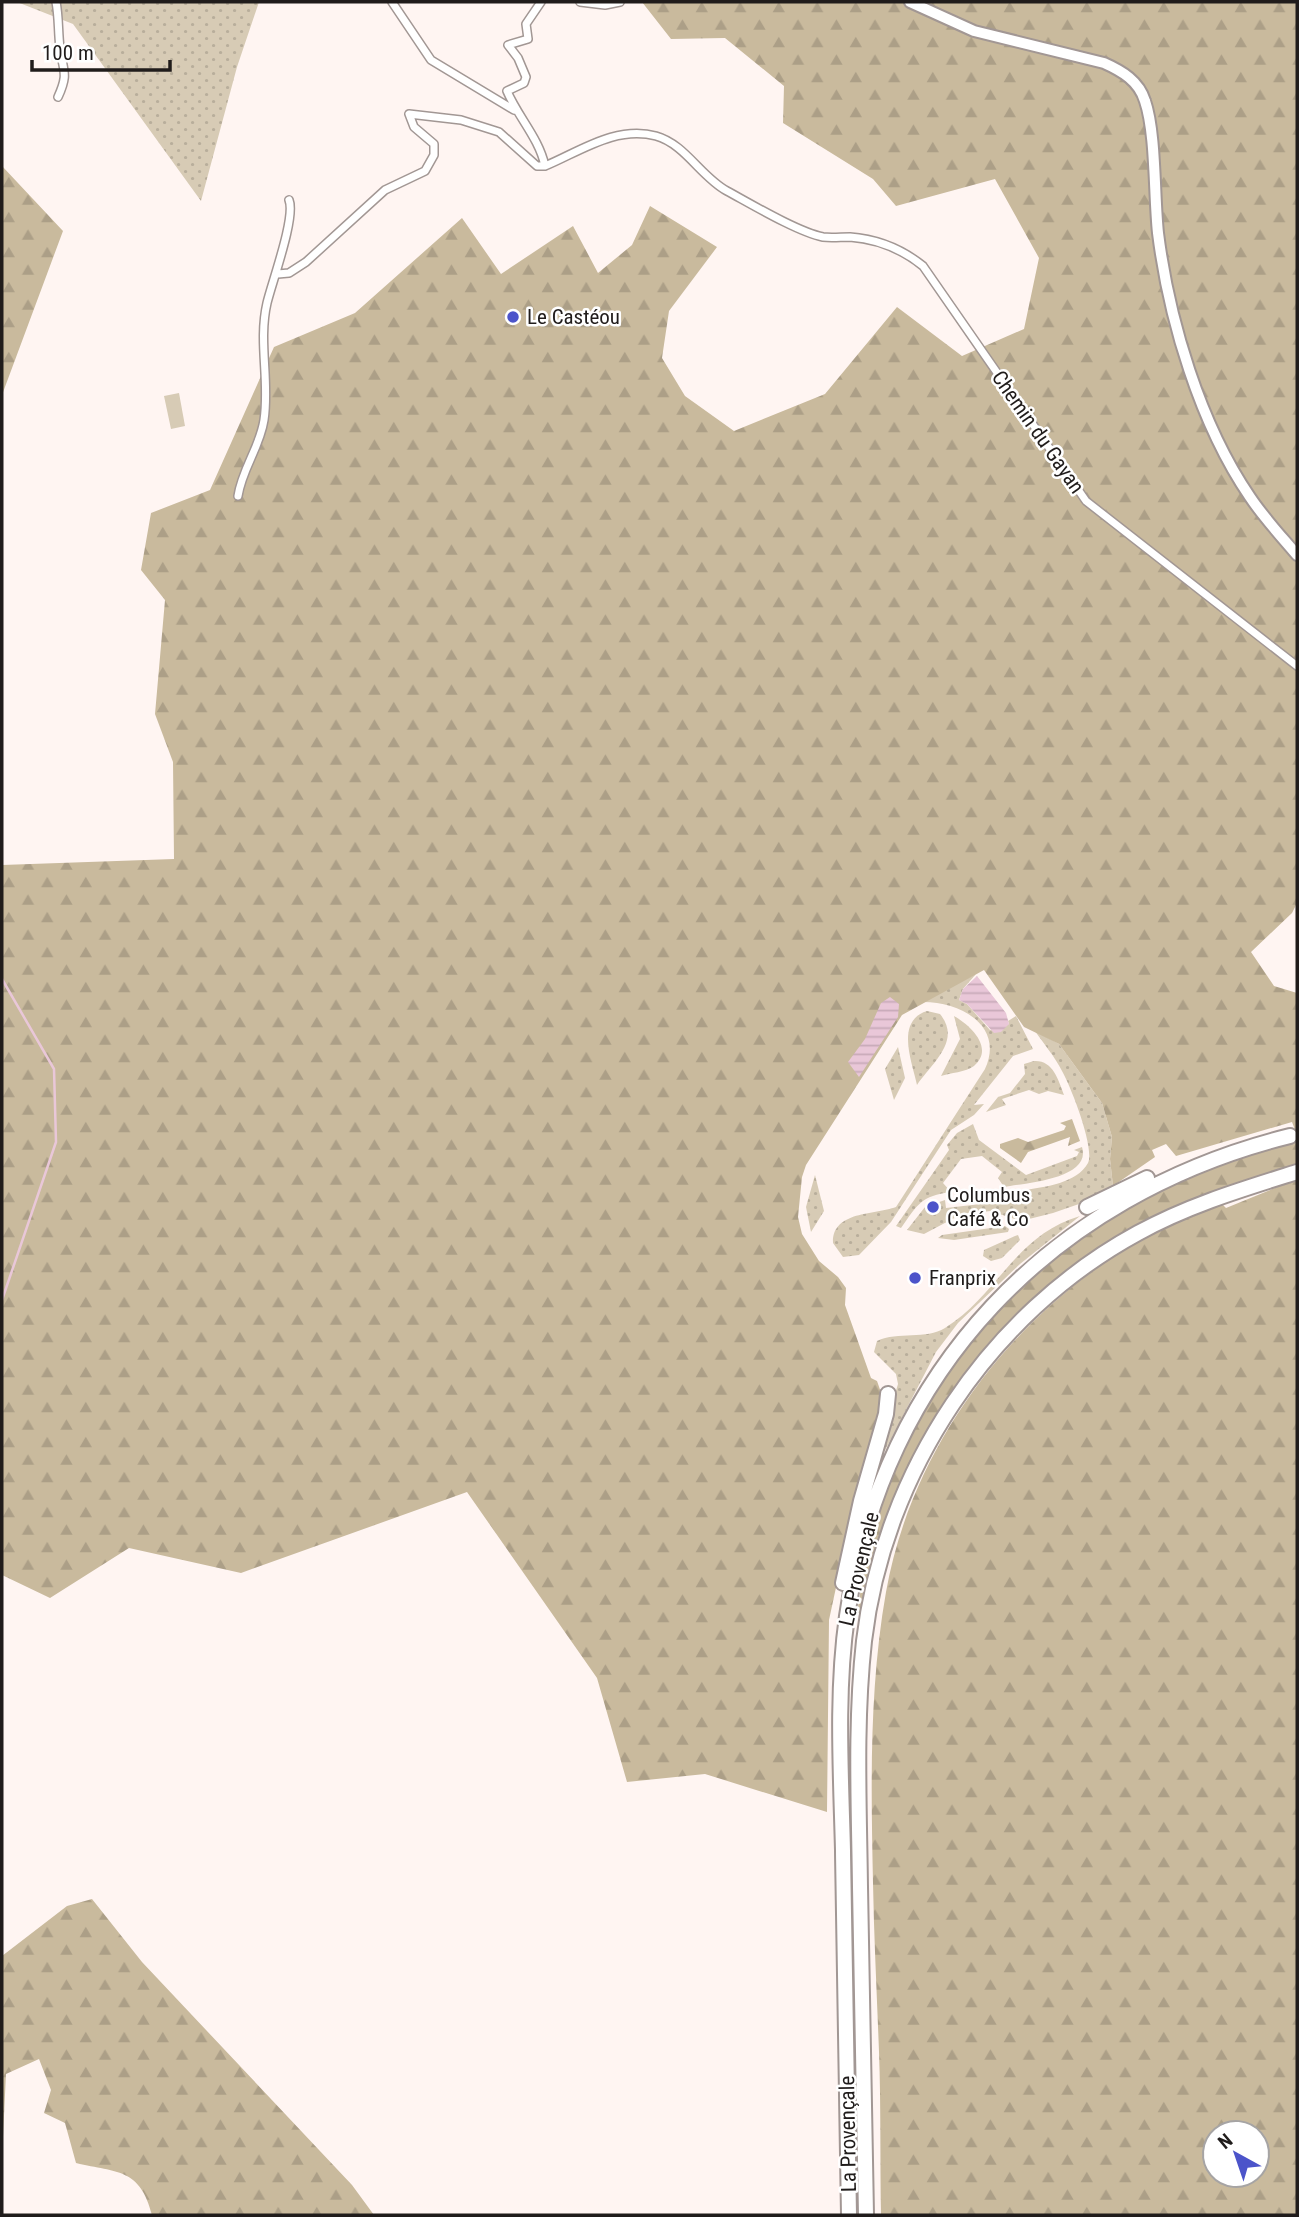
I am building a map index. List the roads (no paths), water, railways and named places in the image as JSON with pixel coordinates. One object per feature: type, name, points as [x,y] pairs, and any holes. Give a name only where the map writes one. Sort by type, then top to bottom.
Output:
[{"type":"highway","name":"La Provençale","points":[[849,2215],[841,1779],[842,1654],[856,1565],[881,1481],[915,1411],[962,1340],[1009,1287],[1072,1234],[1153,1185],[1215,1159],[1290,1136]]},
{"type":"highway","points":[[1087,1207],[1177,1165],[1215,1159]]},
{"type":"highway","name":"La Provençale","points":[[866,2215],[858,1778],[860,1688],[871,1598],[902,1497],[931,1440],[966,1385],[1017,1325],[1073,1275],[1110,1249],[1180,1212],[1297,1172]]},
{"type":"highway","points":[[842,1654],[840,1613],[844,1575],[861,1501],[887,1414],[888,1394]]},
{"type":"street","points":[[56,2],[60,49],[66,67],[66,79],[58,97]]},
{"type":"street","points":[[392,2],[431,60],[515,111]]},
{"type":"street","points":[[278,274],[289,273],[306,262],[385,190],[425,171],[435,155],[434,144],[414,127],[409,114],[461,120],[499,132],[537,166],[545,166],[541,149],[515,111],[506,91],[524,83],[526,76],[519,58],[508,45],[528,39],[526,23],[541,2]]},
{"type":"street","points":[[580,2],[605,5],[620,2]]},
{"type":"street","points":[[910,2],[974,31],[1104,63],[1128,76],[1138,86],[1148,110],[1159,236],[1183,352],[1192,382],[1232,467],[1250,496],[1297,555]]},
{"type":"street","name":"Chemin du Gayan","points":[[545,166],[611,137],[627,134],[656,136],[672,145],[723,189],[822,237],[872,241],[897,248],[923,266],[1086,501],[1297,666]]},
{"type":"street","points":[[238,496],[241,477],[254,453],[264,422],[267,390],[263,330],[266,304],[278,274],[277,261],[291,215],[289,200]]},
{"type":"waterway","points":[[2,979],[54,1069],[56,1142],[2,1300]]},
{"type":"place","name":"Le Castéou","points":[[513,317]]},
{"type":"place","name":"Columbus Café & Co","points":[[933,1207]]},
{"type":"place","name":"Franprix","points":[[915,1278]]}]
